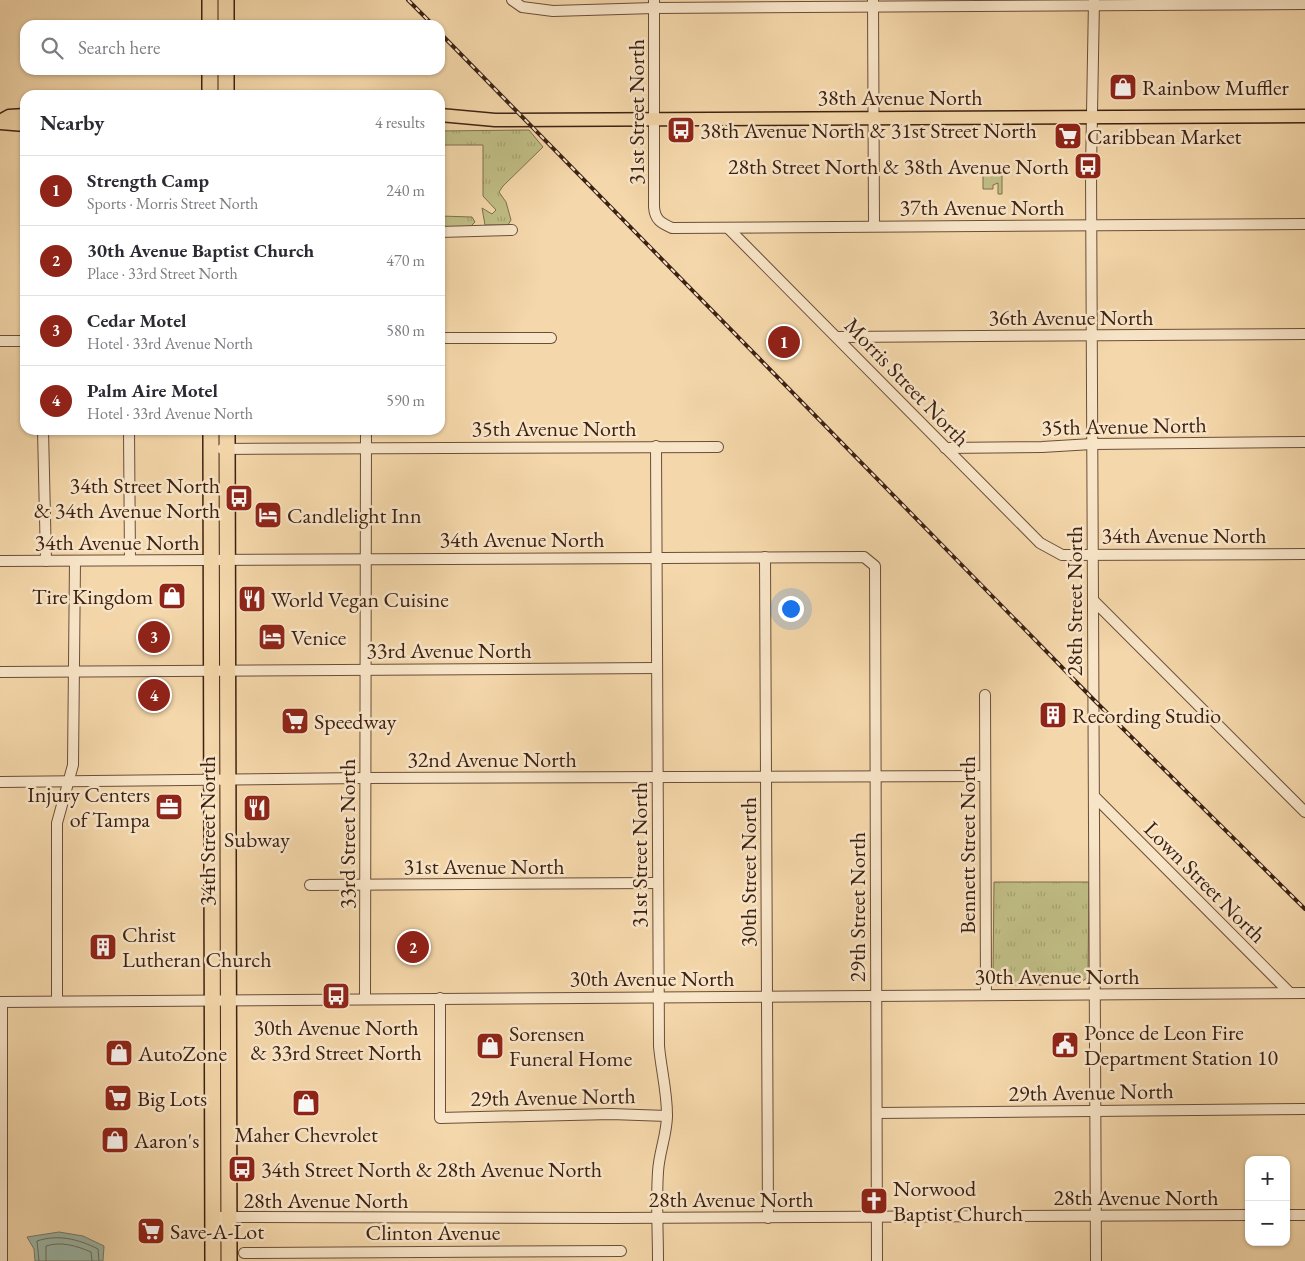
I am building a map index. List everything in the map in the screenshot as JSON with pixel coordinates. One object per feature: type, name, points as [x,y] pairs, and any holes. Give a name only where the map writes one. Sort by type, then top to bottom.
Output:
[{"type":"highway","points":[[210,0],[210,20]]},
{"type":"highway","points":[[226,0],[226,20]]},
{"type":"highway","points":[[210,75],[210,90]]},
{"type":"highway","points":[[226,75],[226,90]]},
{"type":"highway","name":"34th Street North","points":[[211,435],[213,1261]]},
{"type":"highway","name":"34th Street North","points":[[227,435],[229,1261]]},
{"type":"main road","name":"38th Avenue North","points":[[445,115],[495,120]]},
{"type":"main road","points":[[0,122],[9,116],[20,116]]},
{"type":"main road","name":"38th Avenue North","points":[[445,124],[495,120],[656,118],[1305,116]]},
{"type":"main road","points":[[0,122],[20,124]]},
{"type":"street","points":[[512,0],[522,7],[554,12],[654,4],[1305,4]]},
{"type":"street","name":"28th Street North","points":[[1094,3],[1092,444],[1096,1261]]},
{"type":"street","name":"31st Street North","points":[[654,4],[656,118],[654,207],[655,215],[660,222]]},
{"type":"street","points":[[873,4],[874,225]]},
{"type":"street","name":"37th Avenue North","points":[[660,222],[672,228],[874,225],[1092,226],[1305,224]]},
{"type":"street","name":"Morris Street North","points":[[728,228],[1040,543],[1062,555]]},
{"type":"street","points":[[445,232],[512,230]]},
{"type":"street","name":"36th Avenue North","points":[[838,337],[1305,334]]},
{"type":"street","points":[[445,338],[551,338]]},
{"type":"street","points":[[0,341],[20,340]]},
{"type":"street","points":[[43,435],[46,561]]},
{"type":"street","points":[[130,435],[130,560]]},
{"type":"street","name":"33rd Street North","points":[[365,998],[366,435]]},
{"type":"street","name":"35th Avenue North","points":[[945,448],[1042,447],[1092,444],[1305,442]]},
{"type":"street","name":"31st Street North","points":[[656,446],[659,1046],[666,1086],[667,1116],[666,1135],[660,1150],[658,1172],[658,1261]]},
{"type":"street","name":"35th Avenue North","points":[[211,448],[718,447]]},
{"type":"street","name":"34th Avenue North","points":[[1062,555],[1305,554]]},
{"type":"street","name":"30th Street North","points":[[765,557],[768,1218]]},
{"type":"street","name":"34th Avenue North","points":[[0,561],[864,557]]},
{"type":"street","name":"29th Street North","points":[[864,557],[875,566],[878,1261]]},
{"type":"street","points":[[57,1001],[57,823],[73,765],[75,561]]},
{"type":"street","points":[[1093,600],[1305,812]]},
{"type":"street","name":"33rd Avenue North","points":[[0,672],[658,668]]},
{"type":"street","name":"Bennett Street North","points":[[985,695],[986,995]]},
{"type":"street","name":"32nd Avenue North","points":[[0,782],[365,778],[985,776]]},
{"type":"street","name":"Lown Street North","points":[[1094,796],[1290,994]]},
{"type":"street","name":"31st Avenue North","points":[[310,884],[658,884]]},
{"type":"street","points":[[212,886],[228,886]]},
{"type":"street","name":"30th Avenue North","points":[[1,1002],[228,1002],[365,998],[1305,993]]},
{"type":"street","name":"29th Avenue North","points":[[440,998],[440,1118],[611,1114],[667,1116]]},
{"type":"street","points":[[1,1002],[2,1261]]},
{"type":"street","name":"29th Avenue North","points":[[877,1113],[1305,1109]]},
{"type":"street","points":[[1290,1215],[1305,1215]]},
{"type":"street","name":"28th Avenue North","points":[[213,1217],[768,1218],[1245,1216]]},
{"type":"street","name":"Clinton Avenue","points":[[244,1253],[621,1251]]},
{"type":"green space","points":[[529,130],[543,147],[499,192],[506,202],[511,220],[508,225],[485,225],[482,208],[492,214],[496,210],[483,196],[483,145],[445,145],[445,131]]},
{"type":"green space","points":[[983,173],[1002,173],[1002,194],[998,194],[998,183],[993,185],[993,189],[983,189]]},
{"type":"green space","points":[[445,216],[472,217],[475,222],[470,227],[445,227]]},
{"type":"green space","points":[[994,882],[1089,882],[1088,977],[1078,985],[996,985],[993,974]]},
{"type":"water","points":[[59,1232],[83,1236],[104,1246],[103,1261],[35,1261],[34,1249],[27,1237]]},
{"type":"railway","points":[[408,0],[428,20]]},
{"type":"railway","points":[[445,38],[1093,699],[1305,909]]},
{"type":"place","name":"Rainbow Muffler","points":[[1123,87]]},
{"type":"place","name":"38th Avenue North & 31st Street North","points":[[681,130]]},
{"type":"place","name":"Caribbean Market","points":[[1068,136]]},
{"type":"place","name":"28th Street North & 38th Avenue North","points":[[1088,166]]},
{"type":"place","name":"Strength Camp","points":[[784,342]]},
{"type":"place","name":"34th Street North & 34th Avenue North","points":[[239,498]]},
{"type":"place","name":"Candlelight Inn","points":[[268,515]]},
{"type":"place","name":"Tire Kingdom","points":[[172,596]]},
{"type":"place","name":"World Vegan Cuisine","points":[[252,599]]},
{"type":"place","name":"Cedar Motel","points":[[154,637]]},
{"type":"place","name":"Venice","points":[[272,637]]},
{"type":"place","name":"Palm Aire Motel","points":[[154,695]]},
{"type":"place","name":"Recording Studio","points":[[1053,715]]},
{"type":"place","name":"Speedway","points":[[295,721]]},
{"type":"place","name":"Injury Centers of Tampa","points":[[169,807]]},
{"type":"place","name":"Subway","points":[[257,808]]},
{"type":"place","name":"Christ Lutheran Church","points":[[103,947]]},
{"type":"place","name":"30th Avenue Baptist Church","points":[[413,947]]},
{"type":"place","name":"30th Avenue North & 33rd Street North","points":[[336,996]]},
{"type":"place","name":"Ponce de Leon Fire Department Station 10","points":[[1065,1045]]},
{"type":"place","name":"Sorensen Funeral Home","points":[[490,1046]]},
{"type":"place","name":"AutoZone","points":[[119,1053]]},
{"type":"place","name":"Big Lots","points":[[118,1098]]},
{"type":"place","name":"Maher Chevrolet","points":[[306,1103]]},
{"type":"place","name":"Aaron's","points":[[115,1140]]},
{"type":"place","name":"34th Street North & 28th Avenue North","points":[[242,1169]]},
{"type":"place","name":"Norwood Baptist Church","points":[[874,1201]]},
{"type":"place","name":"Save-A-Lot","points":[[151,1231]]}]
